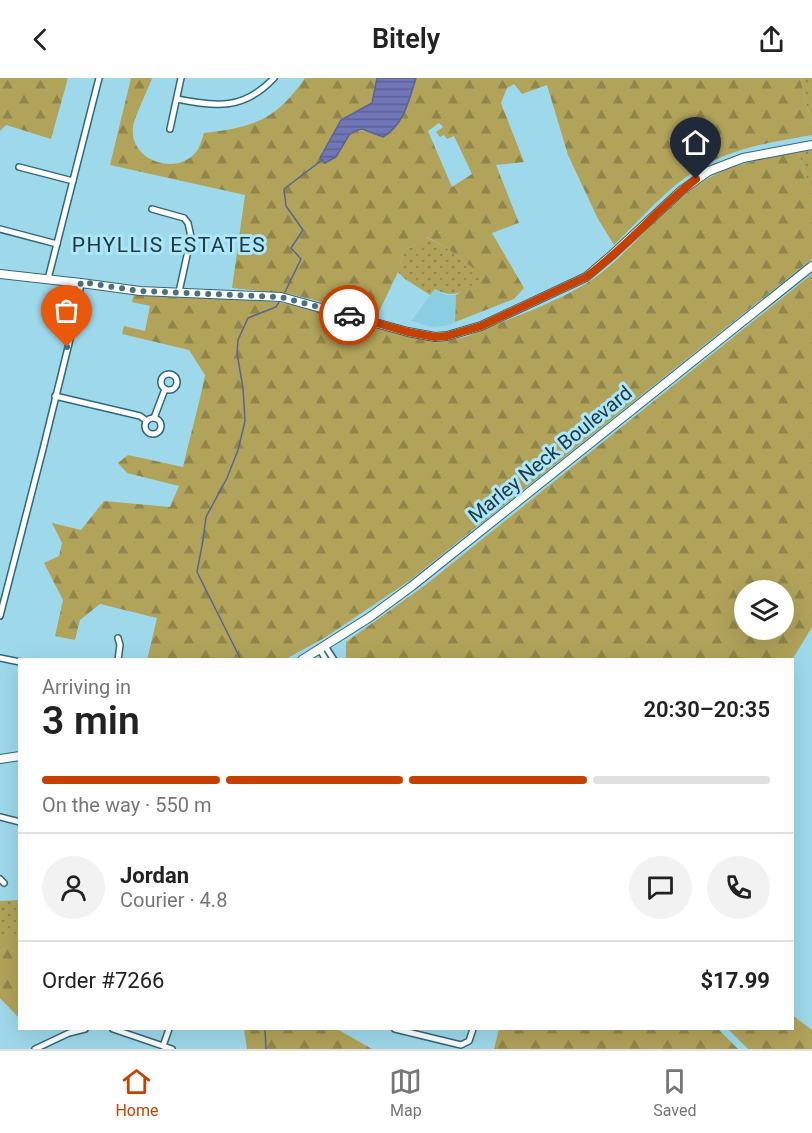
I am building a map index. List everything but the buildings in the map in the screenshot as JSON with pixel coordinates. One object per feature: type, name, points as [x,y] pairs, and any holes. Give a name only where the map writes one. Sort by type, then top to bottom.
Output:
[{"type":"street","points":[[48,279],[99,78]]},
{"type":"street","points":[[170,129],[181,78]]},
{"type":"street","points":[[177,99],[210,105],[229,104],[253,96],[274,78]]},
{"type":"street","points":[[0,274],[81,282],[140,291],[281,297],[408,332],[435,337],[459,334],[586,277],[600,267],[682,190],[709,171],[743,158],[812,145]]},
{"type":"street","points":[[19,167],[73,181]]},
{"type":"street","points":[[152,209],[184,218],[191,230],[179,292]]},
{"type":"street","points":[[0,229],[57,243]]},
{"type":"street","name":"Marley Neck Boulevard","points":[[305,658],[370,618],[412,586],[812,266]]},
{"type":"street","points":[[0,616],[73,327],[81,282]]},
{"type":"street","points":[[147,421],[154,418],[165,389]]},
{"type":"street","points":[[55,396],[140,416],[147,421]]},
{"type":"street","points":[[147,421],[145,428],[147,432],[154,434],[160,430],[161,426],[158,419],[154,418]]},
{"type":"street","points":[[117,638],[120,645],[118,658]]},
{"type":"street","points":[[322,648],[325,658]]},
{"type":"street","points":[[322,648],[332,658]]},
{"type":"street","points":[[0,658],[18,662]]},
{"type":"street","points":[[0,759],[18,756]]},
{"type":"street","points":[[0,817],[18,822]]},
{"type":"street","points":[[35,1049],[69,1033],[81,1030]]},
{"type":"street","points":[[116,1030],[172,1049]]},
{"type":"street","points":[[163,1046],[169,1030]]},
{"type":"street","points":[[399,1030],[461,1045],[469,1041],[473,1030]]},
{"type":"shaded area","points":[[377,78],[416,78],[401,119],[383,137],[362,129],[355,131],[349,135],[336,157],[325,163],[320,158],[341,120],[372,103]]},
{"type":"shaded area","points":[[435,289],[445,295],[456,295],[455,322],[450,325],[432,327],[411,321]]},
{"type":"green space","points":[[0,78],[68,78],[51,139],[6,125],[0,131]]},
{"type":"green space","points":[[131,78],[152,78],[133,127],[138,149],[156,162],[167,164],[188,159],[197,151],[204,133],[237,128],[262,119],[284,103],[305,78],[377,78],[372,103],[341,120],[336,157],[346,140],[354,132],[365,131],[383,137],[408,104],[416,78],[800,78],[812,125],[812,135],[749,148],[713,161],[699,169],[672,188],[614,245],[598,219],[568,155],[547,85],[522,94],[514,84],[507,88],[501,103],[524,162],[496,165],[519,223],[492,233],[524,288],[514,299],[455,322],[456,295],[485,277],[444,246],[427,237],[405,249],[398,272],[377,316],[290,294],[232,288],[245,195],[110,165]],"holes":[[[439,123],[443,127],[436,132],[440,137],[444,135],[447,139],[454,136],[472,174],[452,187],[428,131]]]},
{"type":"green space","points":[[800,78],[812,78],[812,125]]},
{"type":"green space","points":[[812,150],[812,194],[798,152]]},
{"type":"green space","points":[[798,152],[812,194],[812,259],[409,581],[326,637],[288,658],[147,658],[157,618],[100,604],[80,620],[75,640],[55,636],[63,600],[44,563],[59,556],[62,543],[52,523],[81,530],[104,501],[170,507],[179,486],[127,473],[118,463],[128,455],[183,467],[200,398],[205,375],[189,350],[122,334],[124,326],[145,331],[150,306],[132,302],[134,294],[268,301],[324,312],[415,338],[448,340],[461,338],[579,288],[625,252],[687,193],[723,171]]},
{"type":"green space","points":[[426,237],[444,246],[486,277],[456,294],[435,289],[430,295],[405,279],[398,272],[405,249],[416,245]]},
{"type":"green space","points":[[812,274],[812,627],[793,658],[346,658],[346,642],[424,586]]},
{"type":"green space","points":[[18,900],[18,934],[0,934],[0,901]]},
{"type":"green space","points":[[0,934],[18,934],[18,1017],[0,998]]},
{"type":"green space","points":[[794,1016],[812,1030],[812,1049],[748,1049],[729,1030],[794,1030]]},
{"type":"green space","points":[[244,1030],[339,1030],[372,1049],[247,1049]]},
{"type":"green space","points":[[499,1030],[719,1030],[738,1049],[494,1049]]},
{"type":"waterway","points":[[285,292],[301,259],[291,248],[303,230],[286,206],[284,189],[322,160]]},
{"type":"waterway","points":[[240,658],[197,572],[206,517],[227,478],[238,450],[245,421],[243,388],[237,353],[238,340],[248,318],[276,307],[279,302]]},
{"type":"waterway","points":[[265,1030],[266,1049]]},
{"type":"way so far","points":[[67,347],[81,282],[140,291],[281,297],[349,315]]},
{"type":"district","name":"PHYLLIS ESTATES","points":[[169,245]]},
{"type":"route","points":[[349,315],[408,332],[435,337],[459,334],[481,326],[586,277],[600,267],[666,204],[696,179]]}]
